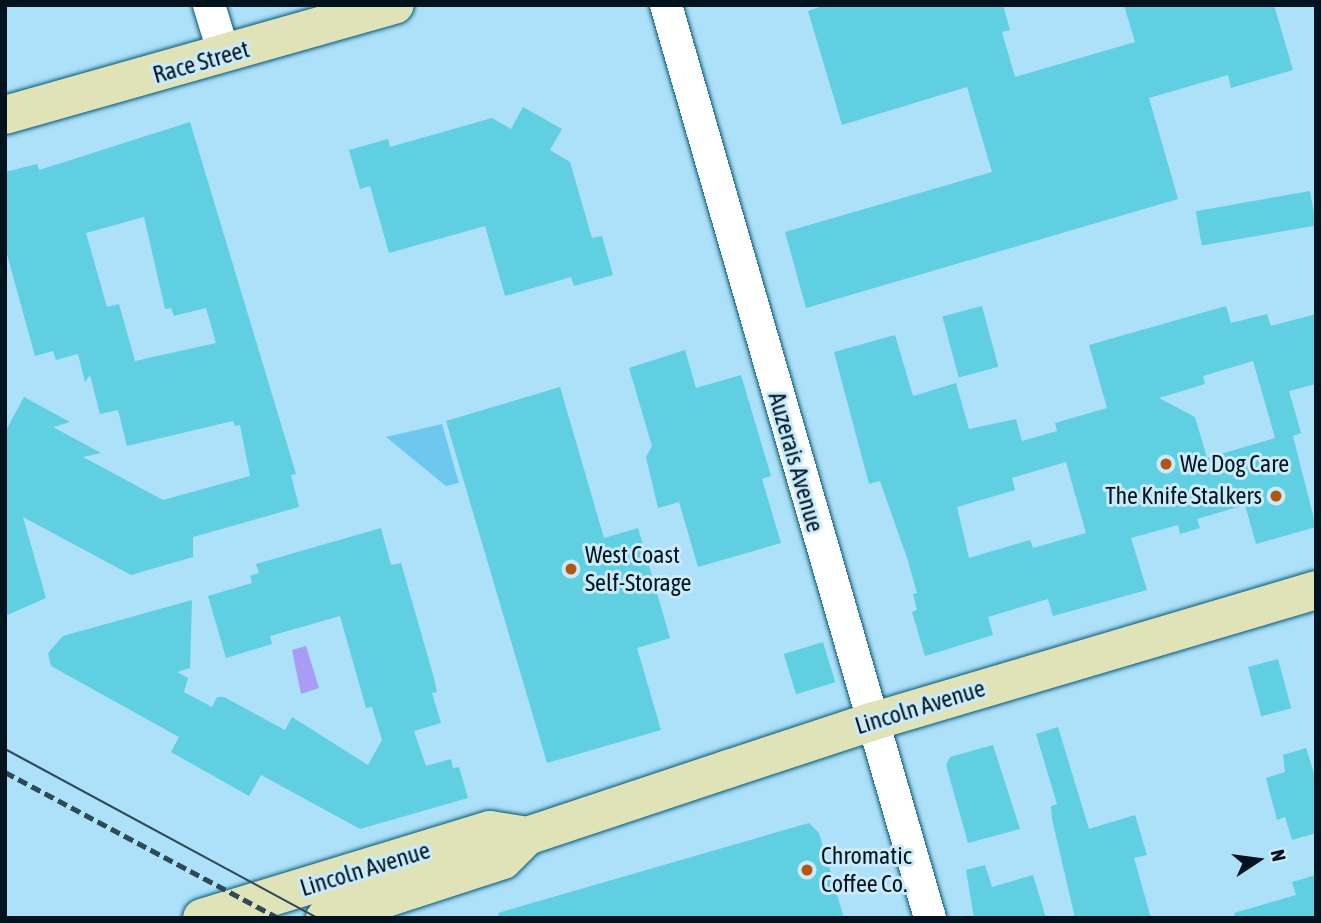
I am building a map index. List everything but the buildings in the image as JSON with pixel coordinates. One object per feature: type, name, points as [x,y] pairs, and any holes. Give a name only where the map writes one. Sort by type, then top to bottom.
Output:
[{"type":"main road","name":"Race Street","points":[[5,115],[395,5]]},
{"type":"main road","name":"Lincoln Avenue","points":[[325,918],[503,860],[527,836],[872,722],[1316,590]]},
{"type":"main road","name":"Lincoln Avenue","points":[[202,918],[490,830],[527,836]]},
{"type":"street","points":[[209,5],[224,54]]},
{"type":"street","name":"Auzerais Avenue","points":[[666,5],[930,918]]},
{"type":"shaded area","points":[[442,424],[459,483],[446,486],[386,437]]},
{"type":"shaded area","points":[[306,646],[319,688],[301,694],[292,650]]},
{"type":"tram line","points":[[5,749],[317,918]]},
{"type":"railway","points":[[5,772],[278,918]]},
{"type":"place","name":"We Dog Care","points":[[1166,464]]},
{"type":"place","name":"The Knife Stalkers","points":[[1276,496]]},
{"type":"place","name":"West Coast Self-Storage","points":[[571,569]]},
{"type":"place","name":"Chromatic Coffee Co.","points":[[807,870]]}]
